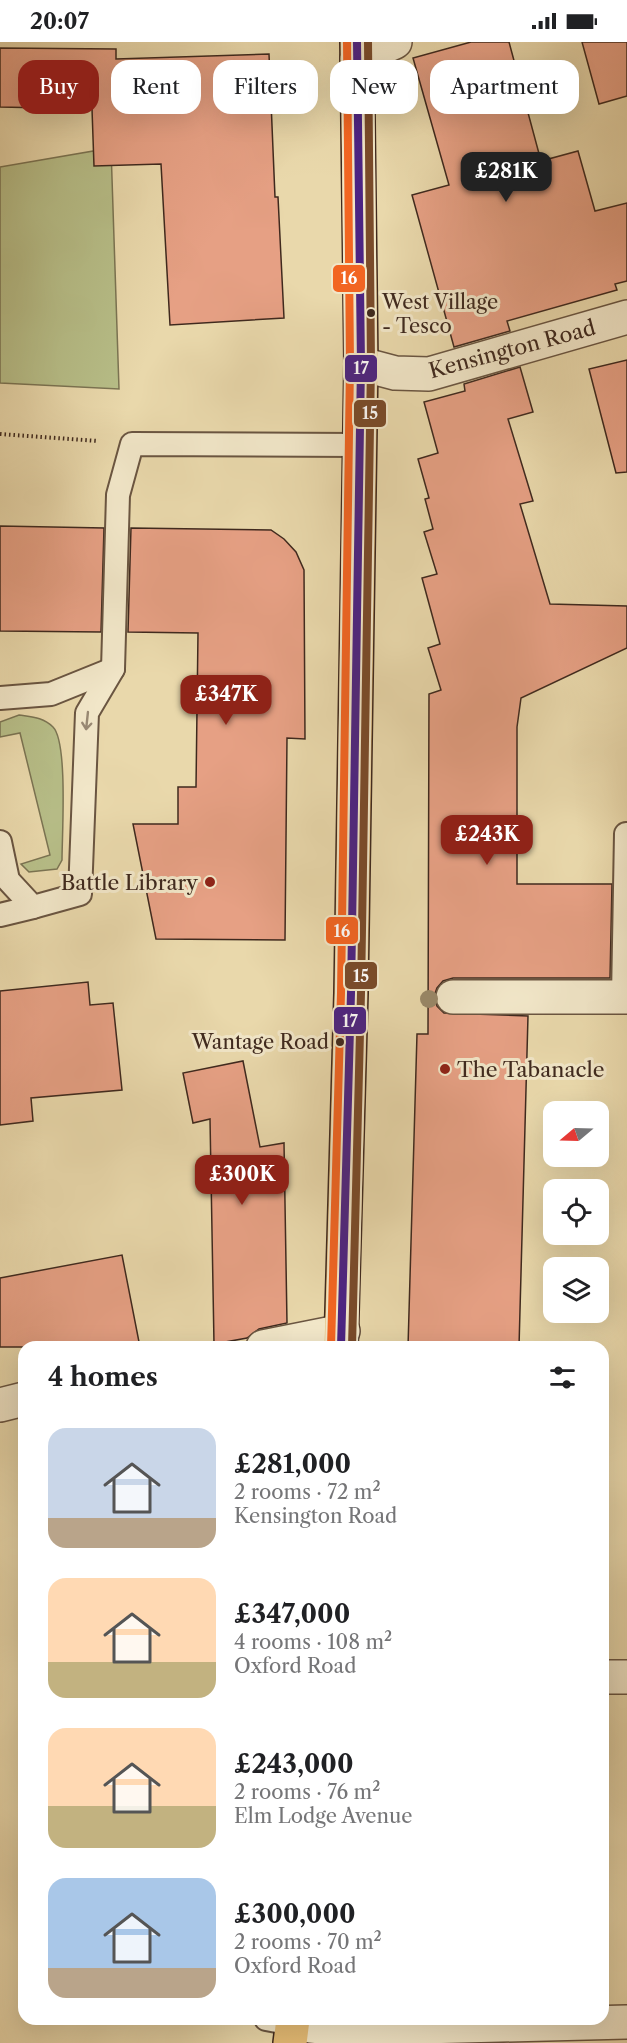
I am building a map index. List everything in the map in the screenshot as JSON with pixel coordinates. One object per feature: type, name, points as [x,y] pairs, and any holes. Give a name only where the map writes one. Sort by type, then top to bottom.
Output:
[{"type":"main road","points":[[342,1339],[351,993],[361,364],[357,50]]},
{"type":"street","points":[[357,50],[395,42]]},
{"type":"street","name":"Kensington Road","points":[[361,364],[396,373],[429,374],[627,317]]},
{"type":"street","points":[[453,997],[625,997]]},
{"type":"street","points":[[322,1341],[342,1339]]},
{"type":"street","points":[[0,1404],[18,1400]]},
{"type":"street","points":[[609,1677],[627,1677]]},
{"type":"street","points":[[609,2022],[627,2022]]},
{"type":"street","points":[[286,2026],[338,2029],[503,2025]]},
{"type":"lane","points":[[0,915],[80,894],[87,713],[113,669],[118,495],[132,444],[359,445]]},
{"type":"lane","points":[[0,698],[51,694],[113,669]]},
{"type":"lane","points":[[625,997],[626,834]]},
{"type":"lane","points":[[0,842],[8,880],[33,907]]},
{"type":"path","points":[[0,434],[132,444]]},
{"type":"green space","points":[[111,148],[119,389],[0,383],[0,167]]},
{"type":"green space","points":[[19,715],[45,721],[53,727],[58,736],[61,751],[63,811],[62,860],[57,869],[29,872],[21,864],[50,855],[20,733],[0,737],[0,722]]},
{"type":"building","points":[[471,42],[509,42],[514,60],[430,60],[430,114],[528,114],[541,161],[578,151],[595,211],[627,203],[627,281],[615,284],[617,290],[507,321],[510,331],[454,347],[412,195],[449,185],[418,76],[418,60],[413,58]]},
{"type":"building","points":[[582,42],[627,42],[627,96],[599,104]]},
{"type":"building","points":[[0,48],[116,49],[116,59],[269,54],[269,60],[213,60],[213,114],[272,114],[284,318],[170,325],[161,164],[94,166],[92,114],[99,114],[99,60],[18,60],[18,107],[0,107]]},
{"type":"building","points":[[627,360],[627,472],[616,473],[589,369]]},
{"type":"building","points":[[520,367],[533,412],[508,419],[533,501],[520,504],[550,604],[627,606],[627,648],[521,698],[517,727],[517,884],[612,884],[610,978],[453,978],[443,981],[437,988],[434,996],[437,1006],[444,1013],[528,1016],[519,1341],[408,1341],[417,1034],[428,1034],[429,694],[441,690],[428,648],[440,644],[422,578],[437,574],[424,532],[433,529],[425,499],[429,498],[418,459],[438,453],[424,402],[465,391],[464,384]]},
{"type":"building","points":[[0,526],[104,528],[101,632],[0,631]]},
{"type":"building","points":[[131,528],[271,530],[284,539],[296,552],[304,570],[305,739],[287,738],[285,940],[156,939],[133,824],[178,824],[178,787],[196,787],[198,633],[128,632]]},
{"type":"building","points":[[88,982],[90,1005],[113,1003],[122,1090],[31,1098],[33,1121],[0,1125],[0,991]]},
{"type":"building","points":[[243,1061],[260,1147],[284,1143],[287,1323],[259,1329],[247,1338],[214,1341],[210,1119],[193,1123],[183,1073]]},
{"type":"building","points":[[122,1255],[139,1341],[18,1341],[18,1347],[0,1347],[0,1278]]},
{"type":"transit line","name":"16","points":[[331,1341],[341,993],[350,364],[347,42]]},
{"type":"transit line","name":"17","points":[[341,1341],[351,993],[361,364],[357,42]]},
{"type":"transit line","name":"15","points":[[352,1341],[361,993],[371,364],[368,42]]},
{"type":"place","name":"West Village - Tesco","points":[[371,313]]},
{"type":"place","name":"Battle Library","points":[[210,882]]},
{"type":"place","name":"Wantage Road","points":[[340,1042]]},
{"type":"place","name":"The Tabanacle","points":[[445,1069]]}]
